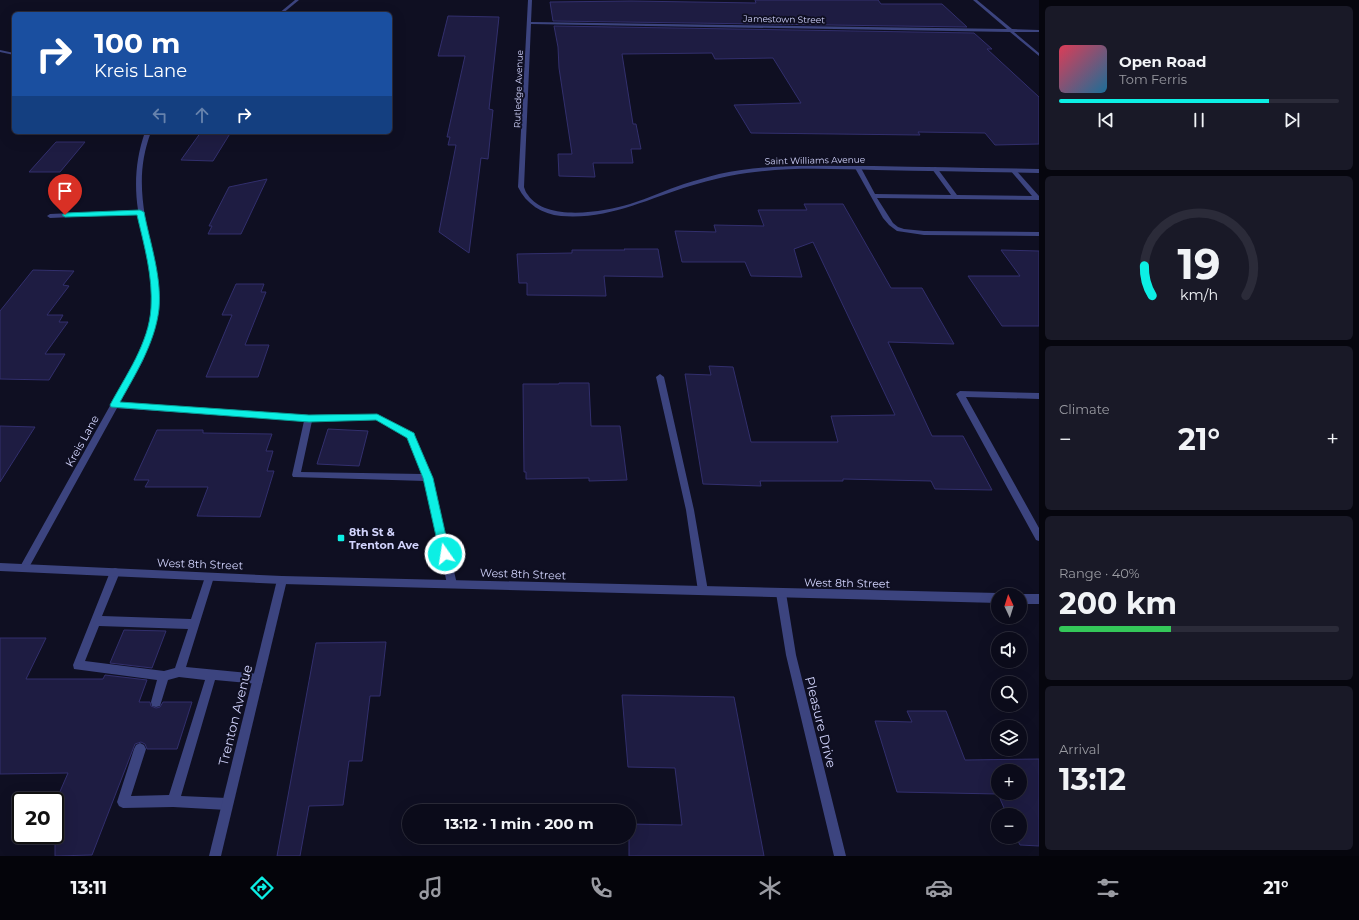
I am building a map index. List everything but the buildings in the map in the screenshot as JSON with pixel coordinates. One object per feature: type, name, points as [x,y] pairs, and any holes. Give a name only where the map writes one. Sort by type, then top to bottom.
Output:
[{"type":"street","points":[[282,12],[297,0]]},
{"type":"street","name":"Rutledge Avenue","points":[[523,178],[530,0]]},
{"type":"street","points":[[975,0],[1039,55]]},
{"type":"street","name":"Jamestown Street","points":[[529,23],[1039,31]]},
{"type":"street","points":[[0,51],[12,54]]},
{"type":"street","name":"Kreis Lane","points":[[24,568],[139,361],[150,333],[155,308],[154,280],[140,212],[138,186],[139,162],[147,134]]},
{"type":"street","name":"Saint Williams Avenue","points":[[523,178],[521,187],[525,196],[533,204],[545,210],[560,214],[579,214],[614,210],[687,185],[720,176],[755,170],[814,167],[1039,171]]},
{"type":"street","points":[[858,168],[887,220],[895,227],[908,231],[924,233],[1039,234]]},
{"type":"street","points":[[935,169],[955,197]]},
{"type":"street","points":[[1013,170],[1038,198]]},
{"type":"street","points":[[874,196],[1038,198]]},
{"type":"street","points":[[50,216],[140,212]]},
{"type":"street","points":[[660,377],[690,510],[703,591]]},
{"type":"street","points":[[1039,396],[960,394],[1039,537]]},
{"type":"street","points":[[114,405],[309,418],[377,417],[411,436],[428,478],[452,584]]},
{"type":"street","points":[[309,418],[296,475],[428,478]]},
{"type":"street","name":"West 8th Street","points":[[0,567],[282,580],[991,598]]},
{"type":"street","points":[[115,572],[97,621],[78,665],[164,676],[179,672],[258,679]]},
{"type":"street","points":[[179,672],[209,577]]},
{"type":"street","name":"Trenton Avenue","points":[[215,856],[282,580]]},
{"type":"street","name":"Pleasure Drive","points":[[781,593],[791,655],[840,856]]},
{"type":"street","points":[[1027,599],[1039,599]]},
{"type":"street","points":[[97,621],[194,624]]},
{"type":"street","points":[[173,801],[212,674]]},
{"type":"street","points":[[156,702],[164,676]]},
{"type":"street","points":[[140,749],[123,802],[173,801],[227,804]]},
{"type":"place","name":"8th St & Trenton Ave","points":[[341,538]]},
{"type":"route","points":[[65,215],[140,212],[154,280],[155,308],[150,333],[139,361],[114,405],[309,418],[377,417],[411,436],[428,478],[445,554]]}]
